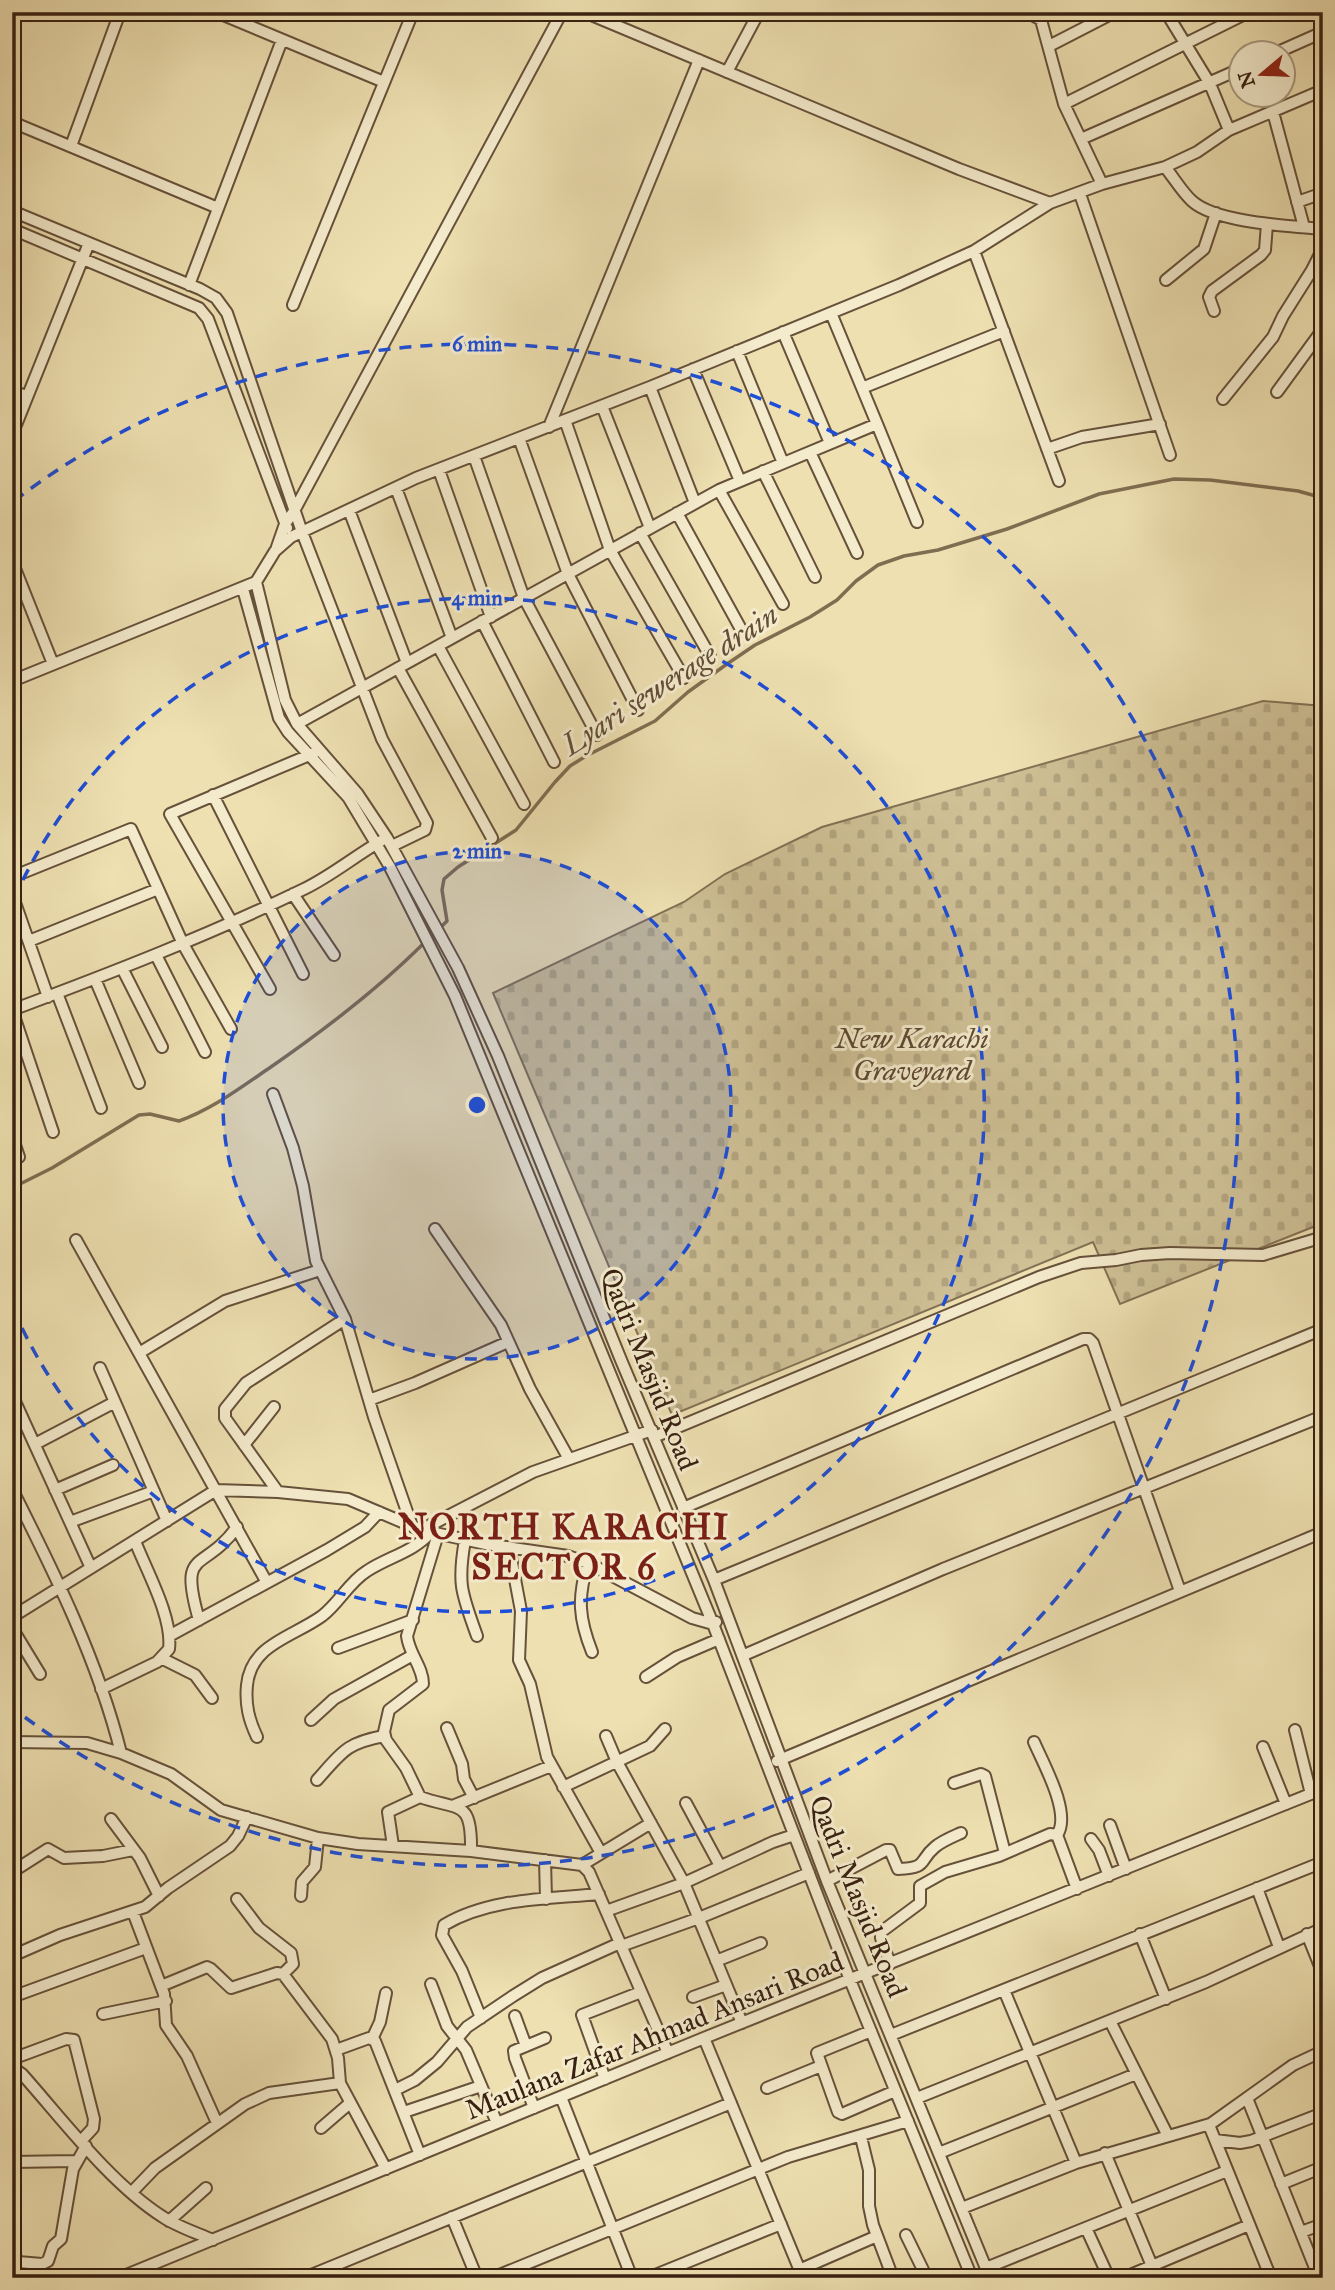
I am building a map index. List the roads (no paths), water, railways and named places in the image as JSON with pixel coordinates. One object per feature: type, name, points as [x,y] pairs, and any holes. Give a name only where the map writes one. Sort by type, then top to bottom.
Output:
[{"type":"street","points":[[71,146],[120,12]]},
{"type":"street","points":[[216,12],[384,82]]},
{"type":"street","points":[[293,305],[413,12]]},
{"type":"street","points":[[12,681],[256,582],[562,12]]},
{"type":"street","points":[[584,12],[1050,203]]},
{"type":"street","points":[[727,72],[759,12]]},
{"type":"street","points":[[1027,12],[1041,20],[1064,104],[1102,184]]},
{"type":"street","points":[[1049,46],[1115,12]]},
{"type":"street","points":[[1166,12],[1210,84],[1228,130]]},
{"type":"street","points":[[1064,104],[1249,12]]},
{"type":"street","points":[[1296,44],[1323,32]]},
{"type":"street","points":[[189,285],[282,40]]},
{"type":"street","points":[[549,426],[699,60]]},
{"type":"street","points":[[1081,139],[1226,76]]},
{"type":"street","points":[[275,551],[290,537],[396,488],[831,313],[974,251],[1050,203],[1102,184],[1165,167],[1197,152],[1228,130],[1323,90]]},
{"type":"street","points":[[1273,112],[1304,227]]},
{"type":"street","points":[[12,122],[218,208]]},
{"type":"street","points":[[1165,167],[1191,201],[1199,207],[1254,223],[1323,229]]},
{"type":"street","points":[[1297,202],[1323,193]]},
{"type":"street","points":[[1080,194],[1170,455]]},
{"type":"street","points":[[12,211],[189,285],[216,298],[227,313],[302,532],[382,739],[427,823],[425,830],[379,849],[230,923],[156,955],[12,1010],[53,1132]]},
{"type":"street","points":[[1166,280],[1205,249],[1216,213]]},
{"type":"street","points":[[1214,311],[1209,297],[1212,291],[1261,255],[1265,250],[1267,224]]},
{"type":"street","points":[[12,229],[199,308],[208,319],[290,537]]},
{"type":"street","points":[[12,435],[89,243]]},
{"type":"street","points":[[1223,399],[1273,337],[1323,248]]},
{"type":"street","points":[[974,251],[1059,481]]},
{"type":"street","points":[[831,313],[917,522]]},
{"type":"street","points":[[1277,392],[1323,329]]},
{"type":"street","points":[[862,388],[1004,331]]},
{"type":"street","points":[[783,332],[830,443]]},
{"type":"street","points":[[737,351],[783,463]]},
{"type":"street","points":[[693,369],[740,481]]},
{"type":"street","points":[[650,387],[695,503]]},
{"type":"street","points":[[12,391],[26,396]]},
{"type":"street","points":[[601,406],[645,531],[710,656]]},
{"type":"street","points":[[565,420],[611,550],[684,678]]},
{"type":"street","points":[[297,724],[719,490],[877,424]]},
{"type":"street","points":[[1047,449],[1082,437],[1160,424]]},
{"type":"street","points":[[519,438],[568,574],[638,710]]},
{"type":"street","points":[[810,452],[857,553]]},
{"type":"street","points":[[474,456],[524,598],[597,735]]},
{"type":"street","points":[[439,470],[486,619],[554,762]]},
{"type":"street","points":[[763,471],[815,578]]},
{"type":"street","points":[[396,488],[452,638]]},
{"type":"street","points":[[719,490],[783,604]]},
{"type":"street","points":[[349,510],[402,666],[492,838]]},
{"type":"street","points":[[677,513],[743,631]]},
{"type":"street","points":[[12,561],[53,664]]},
{"type":"street","name":"Qadri Masjid Road","points":[[256,582],[285,700],[314,753],[348,797],[379,849],[446,976],[713,1624],[850,1980],[972,2278]]},
{"type":"street","name":"Qadri Masjid Road","points":[[243,589],[274,706],[288,732],[357,793],[391,845],[458,968],[498,1056],[715,1580],[827,1881],[988,2273]]},
{"type":"street","points":[[438,646],[524,804]]},
{"type":"street","points":[[270,989],[170,814],[314,753]]},
{"type":"street","points":[[214,795],[303,974]]},
{"type":"street","points":[[12,877],[131,830],[183,944],[231,1029]]},
{"type":"street","points":[[29,941],[158,889]]},
{"type":"street","points":[[12,894],[29,941],[101,1108]]},
{"type":"street","points":[[293,894],[334,955]]},
{"type":"street","points":[[156,955],[205,1052]]},
{"type":"street","points":[[122,968],[162,1047]]},
{"type":"street","points":[[94,979],[139,1083]]},
{"type":"street","points":[[273,1094],[293,1148],[303,1186],[316,1261],[345,1319],[369,1400],[425,1531],[413,1620],[407,1636],[423,1684],[389,1710],[384,1735],[406,1768],[420,1797]]},
{"type":"street","points":[[12,1136],[19,1157]]},
{"type":"street","points":[[435,1229],[500,1325],[530,1389],[569,1459]]},
{"type":"street","points":[[257,1737],[246,1702],[250,1670],[255,1658],[322,1616],[364,1573],[417,1546],[425,1531],[533,1472],[635,1436],[653,1434],[1076,1264],[1170,1253],[1262,1255],[1323,1237]]},
{"type":"street","points":[[76,1240],[267,1581]]},
{"type":"street","points":[[139,1353],[225,1301],[320,1270]]},
{"type":"street","points":[[278,1492],[224,1414],[246,1383],[345,1319]]},
{"type":"street","points":[[715,1580],[1323,1329]]},
{"type":"street","points":[[683,1508],[1083,1339],[1089,1339],[1093,1343],[1119,1412],[1180,1591]]},
{"type":"street","points":[[369,1400],[508,1342]]},
{"type":"street","points":[[100,1368],[167,1521]]},
{"type":"street","points":[[12,1395],[91,1568]]},
{"type":"street","points":[[34,1444],[115,1402]]},
{"type":"street","points":[[244,1445],[274,1407]]},
{"type":"street","points":[[744,1656],[943,1569],[1323,1416]]},
{"type":"street","points":[[55,1490],[113,1465]]},
{"type":"street","points":[[12,1489],[61,1586],[112,1718],[121,1753]]},
{"type":"street","points":[[12,1616],[216,1490],[278,1492],[348,1499],[425,1531],[568,1556],[588,1563],[692,1618],[713,1624],[729,1618]]},
{"type":"street","points":[[70,1522],[154,1491]]},
{"type":"street","points":[[169,1636],[355,1533],[372,1521],[379,1512]]},
{"type":"street","points":[[199,1620],[191,1592],[191,1571],[195,1564],[225,1541],[237,1527]]},
{"type":"street","points":[[768,1765],[1323,1532]]},
{"type":"street","points":[[466,1540],[460,1572],[461,1586],[477,1636]]},
{"type":"street","points":[[101,1689],[139,1672],[161,1658],[169,1648],[169,1636],[160,1605],[135,1541]]},
{"type":"street","points":[[509,1547],[521,1611],[520,1666],[530,1684],[544,1747],[551,1766],[601,1853]]},
{"type":"street","points":[[588,1563],[583,1578],[580,1612],[582,1627],[592,1652]]},
{"type":"street","points":[[338,1648],[413,1620]]},
{"type":"street","points":[[12,1628],[40,1674]]},
{"type":"street","points":[[646,1677],[677,1657],[719,1639]]},
{"type":"street","points":[[311,1720],[334,1699],[413,1656]]},
{"type":"street","points":[[161,1658],[195,1675],[212,1698]]},
{"type":"street","points":[[447,1728],[462,1764],[464,1779],[474,1798]]},
{"type":"street","points":[[563,1787],[650,1746],[666,1729]]},
{"type":"street","points":[[1295,1730],[1311,1794]]},
{"type":"street","points":[[317,1780],[348,1747],[384,1735]]},
{"type":"street","points":[[606,1736],[617,1762],[684,1883],[741,2024]]},
{"type":"street","points":[[12,1742],[87,1743],[121,1753],[171,1774],[221,1810],[318,1838],[358,1844],[471,1851],[582,1865],[589,1872],[668,2053]]},
{"type":"street","points":[[890,1964],[881,1932],[920,1903],[920,1886],[955,1868],[1005,1853],[1044,1836],[1057,1835],[1061,1830],[1062,1815],[1052,1783],[1034,1742]]},
{"type":"street","points":[[1263,1747],[1286,1804]]},
{"type":"street","points":[[455,1805],[551,1766]]},
{"type":"street","points":[[954,1783],[981,1774],[985,1776],[1005,1853]]},
{"type":"street","name":"Maulana Zafar Ahmad Ansari Road","points":[[119,2278],[704,2038],[1323,1789]]},
{"type":"street","points":[[393,1846],[388,1812],[420,1797],[461,1808],[468,1819],[471,1851]]},
{"type":"street","points":[[686,1803],[720,1866]]},
{"type":"street","points":[[12,1956],[60,1935],[145,1907],[230,1846],[247,1817]]},
{"type":"street","points":[[111,1819],[140,1858],[159,1896]]},
{"type":"street","points":[[582,1865],[651,1823]]},
{"type":"street","points":[[1110,1825],[1126,1869]]},
{"type":"street","points":[[827,1881],[886,1850],[890,1850],[898,1869],[918,1866],[925,1862],[934,1847],[961,1833]]},
{"type":"street","points":[[606,1911],[684,1883],[794,1835]]},
{"type":"street","points":[[1057,1835],[1077,1889]]},
{"type":"street","points":[[301,1896],[302,1882],[315,1867],[318,1838]]},
{"type":"street","points":[[1091,1839],[1099,1850],[1109,1876]]},
{"type":"street","points":[[12,1872],[48,1849],[64,1858],[103,1856],[133,1850]]},
{"type":"street","points":[[545,1860],[546,1899]]},
{"type":"street","points":[[891,2035],[1323,1862]]},
{"type":"street","points":[[395,2090],[437,2062],[467,2027],[542,1978],[621,1944],[699,1918],[809,1873]]},
{"type":"street","points":[[1257,1888],[1279,1947]]},
{"type":"street","points":[[481,2018],[442,1930],[444,1925],[479,1909],[599,1894]]},
{"type":"street","points":[[237,1899],[259,1928],[291,1953],[293,1964],[283,1974]]},
{"type":"street","points":[[134,1912],[166,2001],[166,2025],[187,2056],[217,2123]]},
{"type":"street","points":[[917,2098],[1166,1999],[1323,1928]]},
{"type":"street","points":[[1140,1934],[1166,1999]]},
{"type":"street","points":[[1307,1934],[1323,1974]]},
{"type":"street","points":[[716,1961],[761,1942]]},
{"type":"street","points":[[12,1997],[146,1948]]},
{"type":"street","points":[[161,1986],[207,1967],[231,1988],[276,1973],[283,1974],[325,2028],[336,2050],[340,2083],[386,2169]]},
{"type":"street","points":[[431,1984],[447,2026],[466,2050],[497,2123]]},
{"type":"street","points":[[693,1997],[726,1985]]},
{"type":"street","points":[[1003,1990],[1076,2163]]},
{"type":"street","points":[[605,2079],[582,2015],[642,1992]]},
{"type":"street","points":[[372,2039],[380,2022],[386,1993]]},
{"type":"street","points":[[103,2014],[166,2001]]},
{"type":"street","points":[[515,2016],[526,2046]]},
{"type":"street","points":[[1110,2021],[1168,2136]]},
{"type":"street","points":[[871,2031],[817,2054],[839,2114],[895,2091]]},
{"type":"street","points":[[336,2050],[369,2038],[378,2045],[420,2155]]},
{"type":"street","points":[[534,2108],[514,2051],[545,2038]]},
{"type":"street","points":[[704,2038],[801,2275],[877,2236]]},
{"type":"street","points":[[12,2250],[18,2262],[42,2264],[48,2261],[53,2246],[61,2239],[75,2161],[84,2143],[93,2129],[94,2119],[73,2039],[13,2067],[84,2143],[132,2192],[169,2221],[213,2239]]},
{"type":"street","points":[[962,2208],[1105,2153],[1210,2124],[1293,2065],[1323,2051]]},
{"type":"street","points":[[767,2088],[821,2066]]},
{"type":"street","points":[[939,2153],[1136,2074]]},
{"type":"street","points":[[132,2192],[155,2168],[245,2104],[270,2094],[340,2083]]},
{"type":"street","points":[[404,2112],[481,2086]]},
{"type":"street","points":[[561,2097],[632,2278]]},
{"type":"street","points":[[1247,2098],[1319,2278]]},
{"type":"street","points":[[321,2128],[350,2103]]},
{"type":"street","points":[[304,2278],[321,2275],[452,2217],[731,2103]]},
{"type":"street","points":[[1215,2140],[1240,2143],[1323,2113]]},
{"type":"street","points":[[492,2278],[758,2169],[805,2152],[908,2122]]},
{"type":"street","points":[[1210,2124],[1271,2278]]},
{"type":"street","points":[[861,2137],[869,2170],[869,2206],[893,2278]]},
{"type":"street","points":[[1105,2153],[1157,2278]]},
{"type":"street","points":[[12,2162],[75,2161]]},
{"type":"street","points":[[1281,2184],[1323,2167]]},
{"type":"street","points":[[988,2273],[1086,2228],[1227,2171]]},
{"type":"street","points":[[169,2221],[206,2188]]},
{"type":"street","points":[[452,2217],[477,2278]]},
{"type":"street","points":[[648,2278],[781,2224]]},
{"type":"street","points":[[1301,2232],[1323,2224]]},
{"type":"street","points":[[1123,2278],[1249,2225]]},
{"type":"street","points":[[1086,2228],[1109,2278]]},
{"type":"street","points":[[906,2235],[927,2278]]},
{"type":"street","points":[[41,2277],[42,2264]]},
{"type":"waterway","name":"Lyari sewerage drain","points":[[430,938],[447,921],[442,890],[444,879],[516,830],[570,766],[655,721],[688,692],[727,664],[755,645],[837,600],[856,581],[878,565],[1007,529],[1099,494],[1174,479],[1210,480],[1298,491],[1323,498]]},
{"type":"waterway","name":"Lyari sewerage drain","points":[[12,1188],[52,1168],[139,1115],[150,1114],[179,1121],[214,1105],[329,1025],[387,978],[424,943]]},
{"type":"district","name":"NORTH KARACHI SECTOR 6","points":[[564,1547]]},
{"type":"park label","name":"New Karachi Graveyard","points":[[912,1054]]}]
